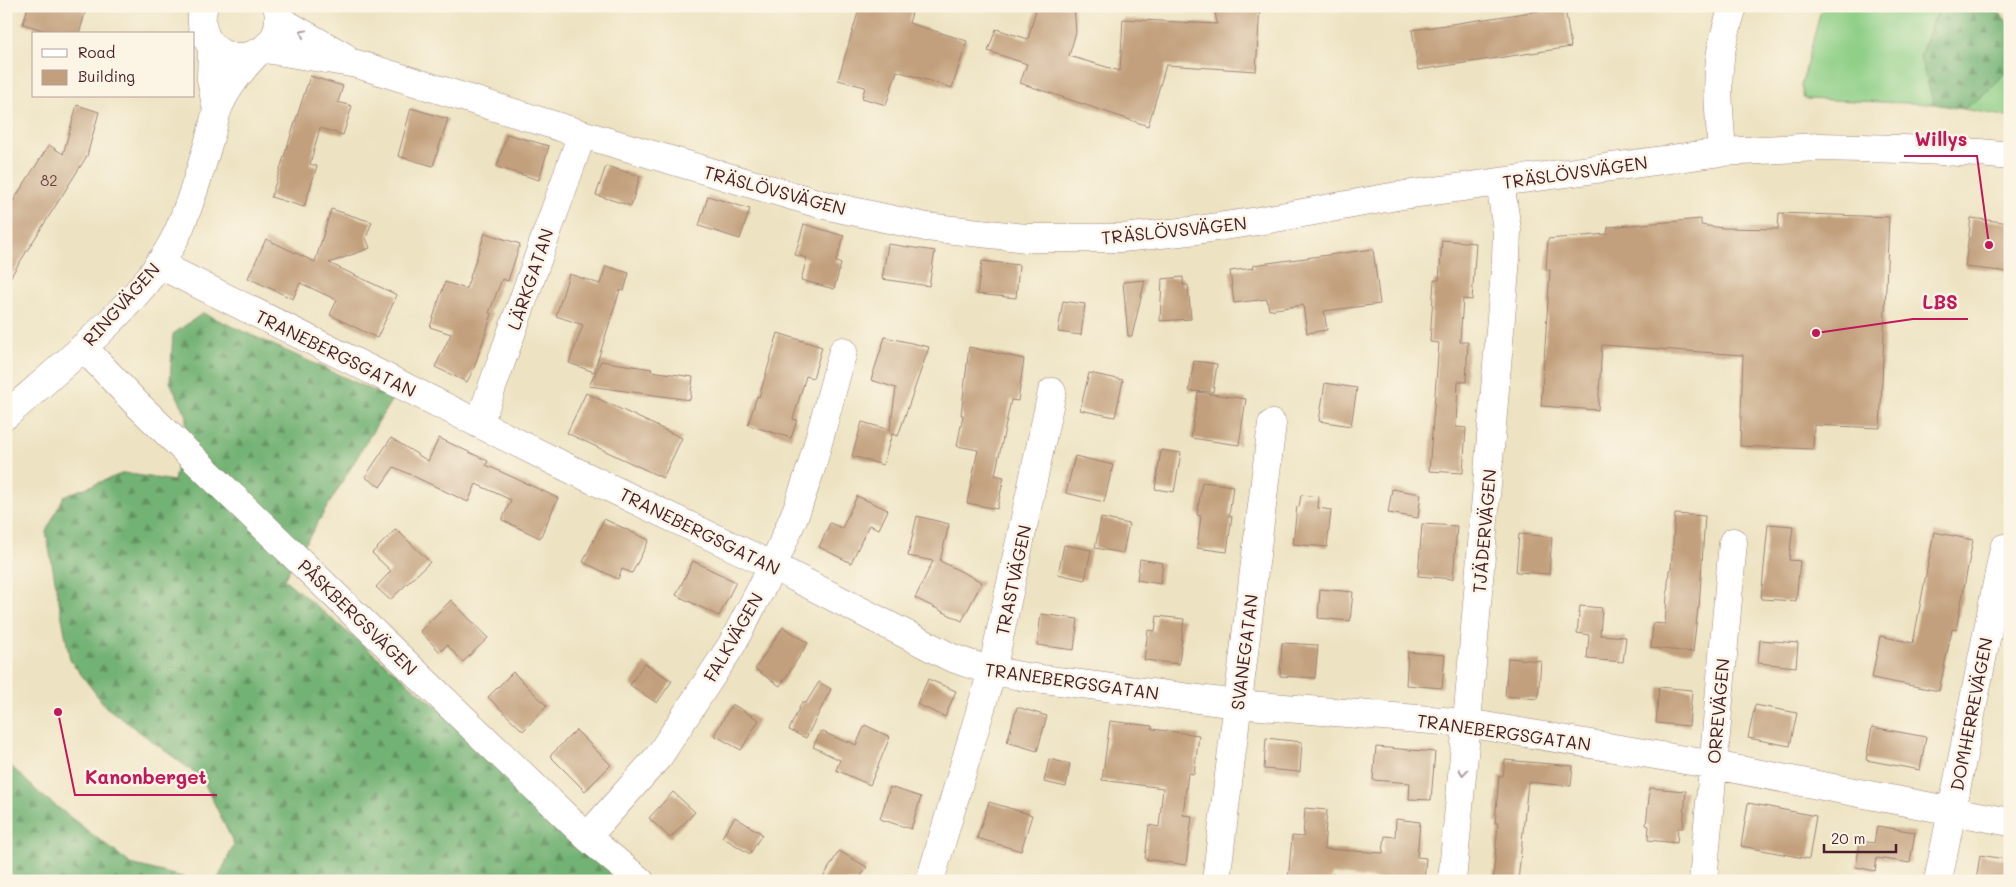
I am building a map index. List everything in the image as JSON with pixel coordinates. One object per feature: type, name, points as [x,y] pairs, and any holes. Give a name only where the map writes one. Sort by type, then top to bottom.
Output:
[{"type":"street","points":[[1722,152],[1718,76],[1723,42],[1733,6]]},
{"type":"street","points":[[197,8],[202,18],[204,33],[212,46]]},
{"type":"street","name":"TRÄSLÖVSVÄGEN","points":[[278,13],[357,64]]},
{"type":"street","name":"RINGVÄGEN","points":[[6,415],[113,318],[149,278],[176,235],[186,210],[217,111],[241,69],[275,36],[278,13]]},
{"type":"street","name":"TRÄSLÖVSVÄGEN","points":[[212,46],[226,55],[236,57],[260,52],[357,64],[582,134],[829,206],[926,227],[1026,238],[1122,238],[1190,232],[1397,196],[1722,152],[1819,147],[1903,149],[2010,156]]},
{"type":"street","name":"RINGVÄGEN","points":[[212,46],[211,79],[217,111]]},
{"type":"street","name":"LÄRKGATAN","points":[[479,424],[582,134]]},
{"type":"street","name":"TJÄDERVÄGEN","points":[[1452,881],[1506,258],[1507,230],[1500,182]]},
{"type":"street","name":"TRANEBERGSGATAN","points":[[158,264],[479,424],[773,566],[950,657],[992,672],[1237,704],[1467,723],[1714,765],[2010,822]]},
{"type":"street","name":"PÅSKBERGSVÄGEN","points":[[83,346],[135,402],[587,836],[640,881]]},
{"type":"street","name":"FALKVÄGEN","points":[[587,836],[642,776],[680,726],[731,646],[773,566],[797,509],[812,465],[844,351]]},
{"type":"street","name":"TRASTVÄGEN","points":[[930,881],[992,672],[1052,392]]},
{"type":"street","name":"SVANEGATAN","points":[[1216,881],[1272,424]]},
{"type":"street","name":"ORREVÄGEN","points":[[1704,881],[1732,542]]},
{"type":"street","name":"DOMHERREVÄGEN","points":[[1938,881],[2004,548]]},
{"type":"green space","points":[[1822,6],[1943,6],[1932,22],[1920,57],[1934,104],[1804,99],[1801,86]]},
{"type":"green space","points":[[1943,6],[1993,6],[2010,24],[2010,66],[1989,90],[1963,109],[1934,104],[1920,57],[1932,22]]},
{"type":"green space","points":[[2009,65],[2010,117],[1963,109],[1983,95],[2005,72]]},
{"type":"green space","points":[[203,313],[392,399],[284,579],[645,881],[217,881],[234,844],[202,778],[106,707],[70,660],[46,532],[64,496],[124,473],[174,481],[187,416],[170,382],[173,334]]},
{"type":"green space","points":[[6,761],[39,793],[131,864],[198,881],[6,881]]},
{"type":"building","points":[[28,6],[76,6],[86,9],[80,32],[49,32],[23,24]]},
{"type":"building","points":[[860,6],[914,6],[909,23],[967,41],[952,88],[897,71],[886,105],[862,98],[865,87],[838,80]]},
{"type":"building","points":[[1037,6],[1074,6],[1076,32],[1069,56],[1120,71],[1123,19],[1217,24],[1214,6],[1260,6],[1256,71],[1166,65],[1148,126],[1020,83],[1027,64],[988,51],[996,29],[1028,39]]},
{"type":"building","points":[[1565,7],[1571,47],[1418,70],[1412,30]]},
{"type":"building","points":[[310,76],[343,86],[338,102],[352,106],[343,135],[320,128],[310,164],[317,166],[304,207],[271,197]]},
{"type":"building","points":[[77,105],[99,112],[87,156],[6,284],[6,212],[49,145],[63,154]]},
{"type":"building","points":[[411,108],[448,119],[433,166],[398,156]]},
{"type":"building","points":[[507,134],[549,146],[539,180],[497,167]]},
{"type":"building","points":[[606,166],[640,176],[631,206],[596,195]]},
{"type":"building","points":[[708,196],[750,209],[740,239],[699,226]]},
{"type":"building","points":[[331,209],[372,222],[366,238],[370,248],[329,263],[397,295],[377,338],[330,315],[337,300],[300,283],[293,299],[248,278],[266,239],[315,262]]},
{"type":"building","points":[[1779,213],[1889,217],[1880,428],[1814,425],[1813,449],[1740,446],[1743,355],[1602,345],[1598,410],[1541,406],[1550,270],[1546,270],[1548,239],[1607,234],[1608,227],[1701,219],[1701,225],[1723,228],[1778,229]]},
{"type":"building","points":[[1971,218],[2010,223],[2010,272],[1965,267]]},
{"type":"building","points":[[804,224],[844,236],[836,262],[841,264],[834,289],[801,280],[807,258],[795,255]]},
{"type":"building","points":[[485,233],[520,244],[508,281],[502,279],[489,313],[492,314],[474,368],[467,382],[435,367],[451,334],[430,327],[445,282],[466,289]]},
{"type":"building","points":[[1442,240],[1476,243],[1472,300],[1463,299],[1460,342],[1468,342],[1466,382],[1458,381],[1456,427],[1466,428],[1463,473],[1429,471],[1439,343],[1430,342],[1434,280],[1439,280]]},
{"type":"building","points":[[888,244],[935,251],[929,286],[882,279]]},
{"type":"building","points":[[1373,249],[1380,304],[1324,311],[1327,330],[1307,333],[1303,305],[1269,310],[1267,299],[1234,303],[1230,271],[1254,268],[1253,265]]},
{"type":"building","points":[[982,261],[1019,265],[1016,298],[977,294]]},
{"type":"building","points":[[606,266],[629,273],[624,291],[620,290],[594,372],[569,363],[583,325],[556,316],[569,274],[600,284]]},
{"type":"building","points":[[1183,277],[1183,285],[1188,285],[1191,319],[1160,321],[1162,279]]},
{"type":"building","points":[[1145,280],[1132,336],[1128,336],[1123,282]]},
{"type":"building","points":[[1063,301],[1085,304],[1081,335],[1058,332]]},
{"type":"building","points":[[778,333],[822,347],[813,378],[806,376],[793,419],[797,420],[791,438],[748,425],[757,396],[759,397]]},
{"type":"building","points":[[885,337],[929,347],[898,436],[892,434],[883,465],[852,456],[862,422],[890,430],[896,388],[871,380]]},
{"type":"building","points":[[969,347],[1024,359],[1018,401],[1011,400],[995,475],[1004,477],[997,509],[967,503],[978,450],[957,446],[963,415],[961,415]]},
{"type":"building","points":[[601,361],[693,377],[690,400],[589,386]]},
{"type":"building","points":[[1194,361],[1217,364],[1213,392],[1189,391]]},
{"type":"building","points":[[1089,373],[1123,380],[1115,417],[1080,410]]},
{"type":"building","points":[[1325,383],[1357,388],[1351,426],[1319,421]]},
{"type":"building","points":[[1198,392],[1246,399],[1239,445],[1191,438]]},
{"type":"building","points":[[586,393],[682,438],[663,478],[567,433]]},
{"type":"building","points":[[391,438],[428,461],[439,438],[488,461],[486,465],[558,498],[540,538],[502,520],[511,500],[476,484],[468,502],[394,467],[380,487],[365,477]]},
{"type":"building","points":[[1161,450],[1181,453],[1174,492],[1155,489]]},
{"type":"building","points":[[1075,456],[1113,465],[1104,502],[1066,493]]},
{"type":"building","points":[[1202,482],[1233,486],[1229,516],[1232,516],[1227,552],[1197,548],[1201,516],[1197,515]]},
{"type":"building","points":[[1392,489],[1421,494],[1418,518],[1388,513]]},
{"type":"building","points":[[1301,495],[1319,497],[1318,508],[1331,510],[1327,547],[1293,544],[1297,506],[1299,507]]},
{"type":"building","points":[[857,496],[888,510],[879,529],[869,525],[851,563],[819,547],[830,523],[842,528]]},
{"type":"building","points":[[1675,514],[1705,516],[1699,608],[1693,652],[1651,648],[1653,623],[1665,624]]},
{"type":"building","points":[[917,516],[949,524],[940,561],[982,582],[962,621],[915,598],[933,561],[908,556]]},
{"type":"building","points":[[1101,518],[1129,524],[1123,553],[1095,548]]},
{"type":"building","points":[[604,519],[649,540],[632,573],[622,569],[618,579],[583,562]]},
{"type":"building","points":[[1422,524],[1457,526],[1453,579],[1418,576]]},
{"type":"building","points":[[1768,524],[1793,526],[1789,560],[1800,561],[1796,601],[1761,599]]},
{"type":"building","points":[[396,529],[430,562],[390,600],[376,587],[391,571],[372,553]]},
{"type":"building","points":[[1934,532],[1973,540],[1956,630],[1952,629],[1939,691],[1872,678],[1880,636],[1913,643]]},
{"type":"building","points":[[1519,534],[1552,537],[1549,574],[1516,572]]},
{"type":"building","points":[[1064,545],[1091,550],[1085,580],[1058,574]]},
{"type":"building","points":[[1140,559],[1163,563],[1160,584],[1137,580]]},
{"type":"building","points":[[693,561],[736,582],[719,616],[676,595]]},
{"type":"building","points":[[1320,589],[1353,592],[1350,621],[1318,618]]},
{"type":"building","points":[[451,600],[488,638],[463,662],[447,645],[440,652],[420,631]]},
{"type":"building","points":[[1580,606],[1602,608],[1600,635],[1626,637],[1623,662],[1587,659],[1589,635],[1577,633]]},
{"type":"building","points":[[1041,614],[1078,619],[1074,650],[1037,645]]},
{"type":"building","points":[[1157,616],[1184,619],[1179,664],[1144,660],[1148,630],[1155,631]]},
{"type":"building","points":[[783,627],[808,643],[780,686],[755,669]]},
{"type":"building","points":[[1760,640],[1798,643],[1796,667],[1758,663]]},
{"type":"building","points":[[1282,643],[1318,645],[1315,678],[1280,676]]},
{"type":"building","points":[[1408,652],[1445,655],[1442,688],[1406,685]]},
{"type":"building","points":[[1508,658],[1541,661],[1538,699],[1505,696]]},
{"type":"building","points":[[644,663],[672,681],[657,703],[630,685]]},
{"type":"building","points":[[513,672],[547,706],[523,731],[488,697]]},
{"type":"building","points":[[928,679],[956,691],[945,717],[917,704]]},
{"type":"building","points":[[819,682],[831,689],[806,738],[789,730],[802,702],[806,703]]},
{"type":"building","points":[[1659,687],[1692,690],[1689,726],[1656,723]]},
{"type":"building","points":[[732,704],[759,720],[741,750],[714,735]]},
{"type":"building","points":[[1755,705],[1797,713],[1790,746],[1748,738]]},
{"type":"building","points":[[1017,707],[1047,716],[1037,751],[1007,742]]},
{"type":"building","points":[[1110,721],[1152,726],[1152,729],[1199,735],[1194,774],[1188,773],[1183,815],[1192,816],[1186,865],[1145,859],[1149,825],[1159,827],[1163,788],[1102,780]]},
{"type":"building","points":[[865,725],[890,737],[870,785],[836,770],[840,760],[813,747],[821,731],[856,745]]},
{"type":"building","points":[[1872,727],[1926,737],[1920,770],[1866,760]]},
{"type":"building","points":[[576,730],[611,765],[585,791],[550,756]]},
{"type":"building","points":[[1266,738],[1302,742],[1300,772],[1264,769]]},
{"type":"building","points":[[1376,747],[1435,752],[1431,800],[1409,799],[1410,783],[1373,780]]},
{"type":"building","points":[[1049,759],[1070,764],[1066,787],[1044,782]]},
{"type":"building","points":[[1505,760],[1573,766],[1571,786],[1528,782],[1518,881],[1493,881],[1498,823],[1495,823],[1499,776],[1503,776]]},
{"type":"building","points":[[890,787],[921,797],[911,829],[880,819]]},
{"type":"building","points":[[1650,788],[1686,791],[1683,828],[1678,828],[1677,843],[1648,840],[1649,826],[1646,825]]},
{"type":"building","points":[[673,792],[695,812],[670,838],[649,818]]},
{"type":"building","points":[[989,802],[1032,815],[1021,851],[977,838]]},
{"type":"building","points":[[1748,803],[1816,816],[1809,859],[1741,846]]},
{"type":"building","points":[[1305,808],[1327,810],[1324,849],[1383,853],[1385,836],[1395,837],[1396,819],[1420,822],[1417,857],[1426,858],[1424,881],[1390,881],[1332,874],[1331,881],[1288,881],[1292,836],[1303,837]]},
{"type":"building","points":[[735,817],[762,834],[750,854],[722,837]]},
{"type":"building","points":[[1877,826],[1915,832],[1910,863],[1877,858],[1875,871],[1856,867],[1860,841],[1874,843]]},
{"type":"building","points":[[839,851],[867,867],[858,881],[821,881]]},
{"type":"building","points":[[1980,855],[2010,860],[2010,881],[1976,881]]},
{"type":"place","name":"Willys","points":[[1989,245]]},
{"type":"place","name":"LBS","points":[[1816,333]]},
{"type":"place","name":"Kanonberget","points":[[58,712]]}]
